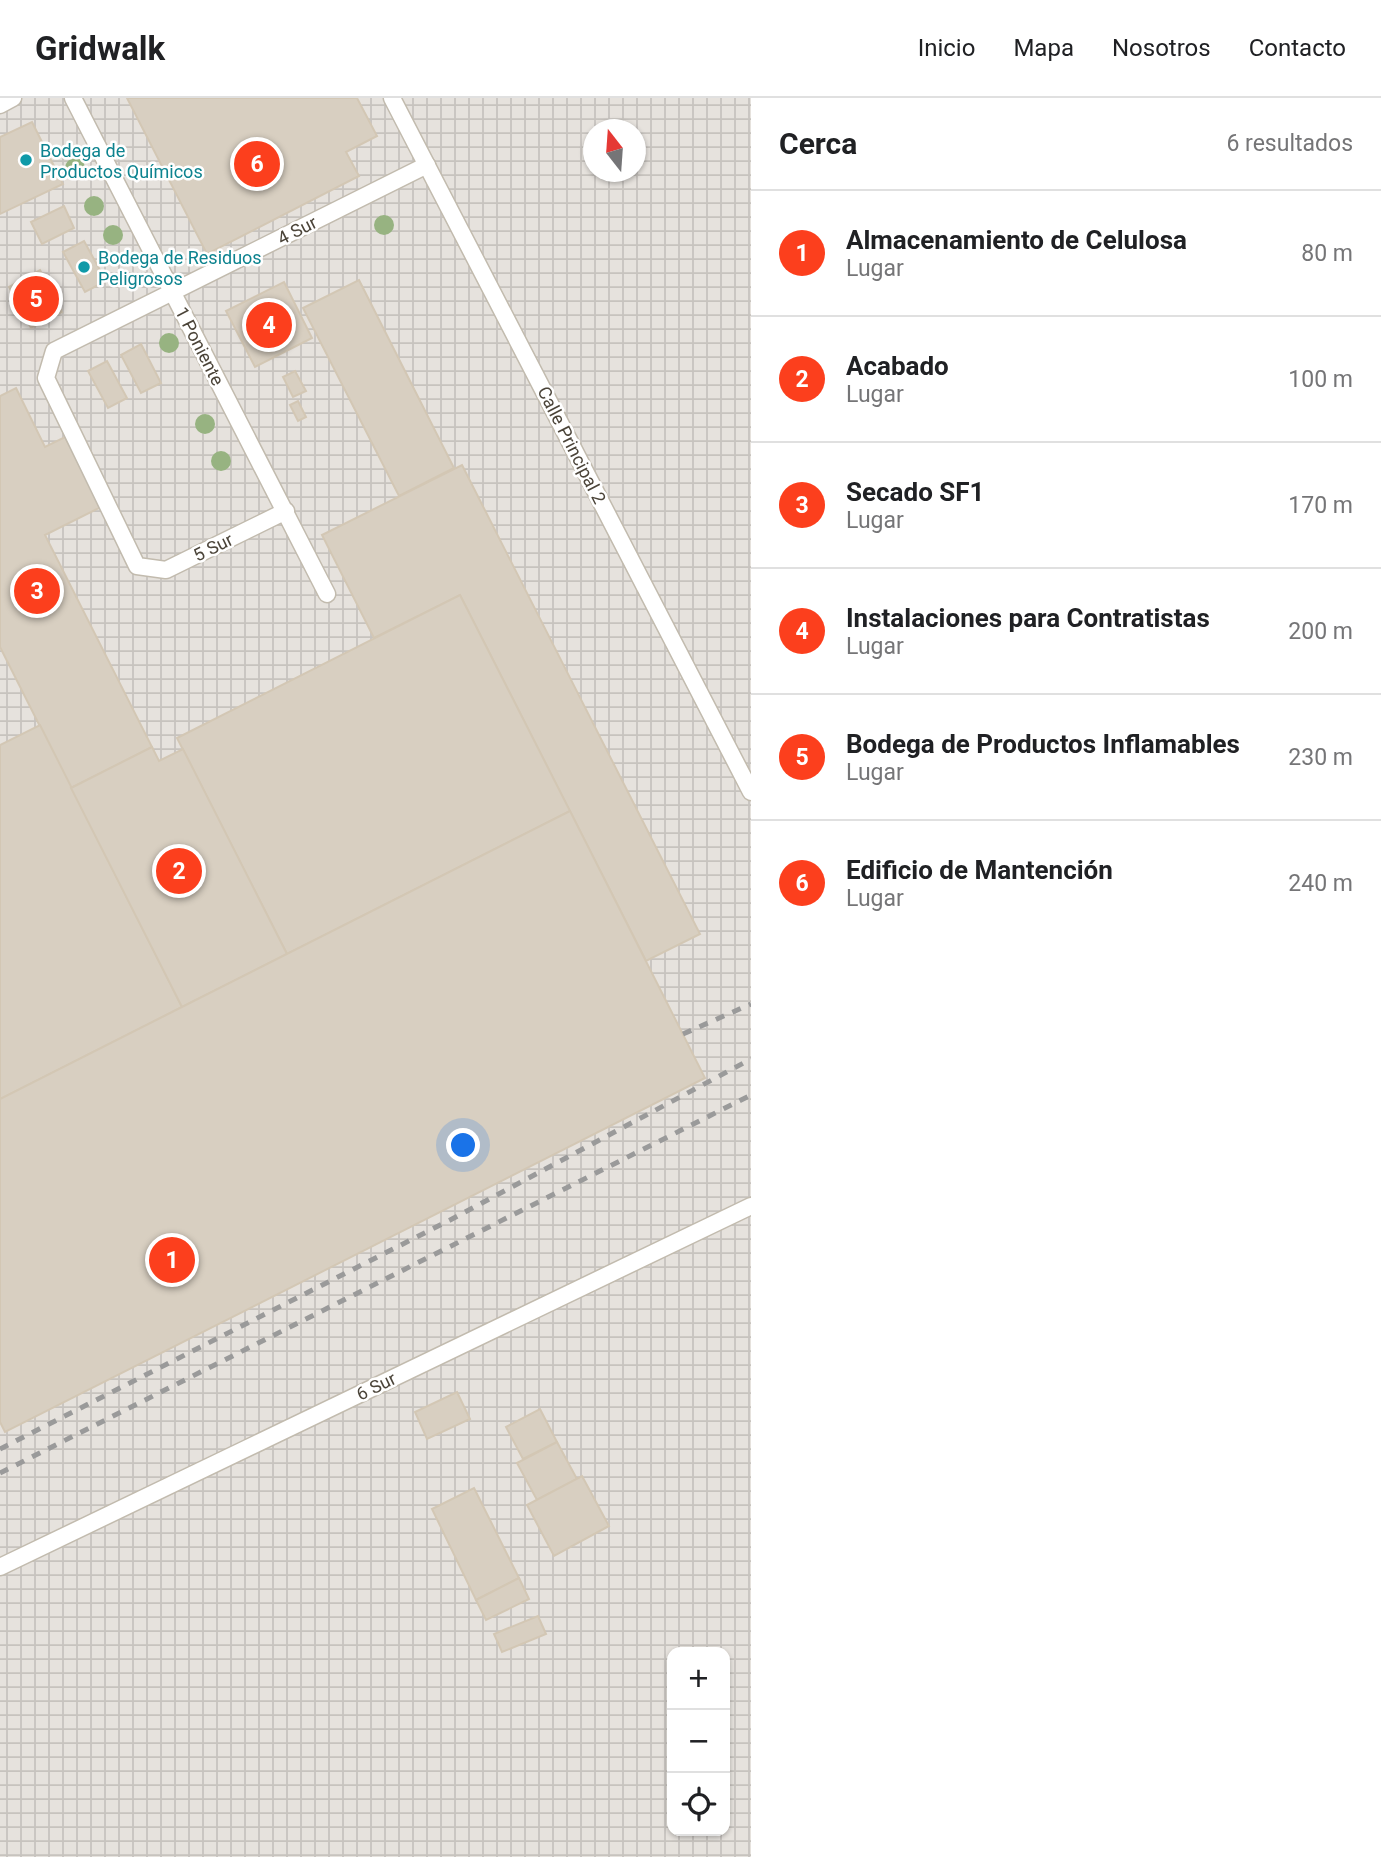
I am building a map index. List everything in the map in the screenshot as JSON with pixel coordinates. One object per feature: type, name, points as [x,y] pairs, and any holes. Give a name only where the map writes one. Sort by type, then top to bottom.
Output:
[{"type":"lane","points":[[0,105],[13,98]]},
{"type":"lane","name":"1 Poniente","points":[[73,98],[327,594]]},
{"type":"lane","name":"Calle Principal 2","points":[[392,98],[751,792]]},
{"type":"lane","name":"4 Sur","points":[[137,566],[46,378],[54,351],[427,165]]},
{"type":"lane","name":"5 Sur","points":[[137,566],[166,570],[286,511]]},
{"type":"lane","name":"6 Sur","points":[[0,1567],[751,1206]]},
{"type":"shaded area","points":[[0,98],[751,98],[751,1857],[0,1857]]},
{"type":"building","points":[[127,98],[357,98],[377,136],[346,152],[359,176],[207,254]]},
{"type":"building","name":"Bodega de Productos Químicos","points":[[32,122],[63,184],[0,214],[0,137]]},
{"type":"building","points":[[64,206],[74,228],[42,244],[31,222]]},
{"type":"building","name":"Bodega de Residuos Peligrosos","points":[[84,241],[106,281],[85,292],[63,252]]},
{"type":"building","points":[[40,270],[62,312],[31,328],[9,287]]},
{"type":"building","points":[[359,280],[454,468],[399,496],[303,308]]},
{"type":"building","points":[[284,282],[312,338],[255,367],[226,311]]},
{"type":"building","points":[[141,344],[161,383],[141,393],[121,355]]},
{"type":"building","points":[[107,361],[127,398],[108,408],[88,371]]},
{"type":"building","points":[[295,371],[306,391],[293,397],[283,377]]},
{"type":"building","points":[[16,388],[45,447],[65,437],[101,507],[45,535],[152,747],[71,788],[0,647],[0,396]]},
{"type":"building","points":[[298,401],[306,417],[298,421],[290,405]]},
{"type":"building","points":[[462,465],[700,934],[646,961],[460,595],[374,638],[322,535]]},
{"type":"building","points":[[460,595],[570,811],[287,954],[177,738]]},
{"type":"building","points":[[40,725],[182,1007],[0,1099],[0,745]]},
{"type":"building","points":[[152,747],[159,761],[183,749],[287,954],[182,1007],[71,788]]},
{"type":"building","points":[[570,811],[705,1078],[5,1432],[0,1422],[0,1099]]},
{"type":"building","points":[[457,1392],[470,1419],[427,1439],[415,1412]]},
{"type":"building","points":[[540,1409],[557,1442],[523,1459],[506,1427]]},
{"type":"building","points":[[557,1442],[577,1479],[537,1500],[517,1463]]},
{"type":"building","points":[[582,1476],[609,1526],[554,1556],[527,1505]]},
{"type":"building","points":[[474,1488],[519,1578],[476,1600],[432,1509]]},
{"type":"building","points":[[519,1578],[529,1599],[486,1620],[476,1600]]},
{"type":"building","points":[[538,1616],[546,1634],[502,1652],[494,1634]]},
{"type":"railway","points":[[683,1034],[751,1004]]},
{"type":"railway","points":[[0,1449],[452,1219],[751,1059]]},
{"type":"railway","points":[[0,1473],[751,1095]]},
{"type":"place","name":"Bodega de Productos Químicos","points":[[26,160]]},
{"type":"place","name":"Edificio de Mantención","points":[[257,164]]},
{"type":"place","name":"Bodega de Residuos Peligrosos","points":[[84,267]]},
{"type":"place","name":"Bodega de Productos Inflamables","points":[[36,299]]},
{"type":"place","name":"Instalaciones para Contratistas","points":[[269,325]]},
{"type":"place","name":"Secado SF1","points":[[37,591]]},
{"type":"place","name":"Acabado","points":[[179,871]]},
{"type":"place","name":"Almacenamiento de Celulosa","points":[[172,1260]]}]
